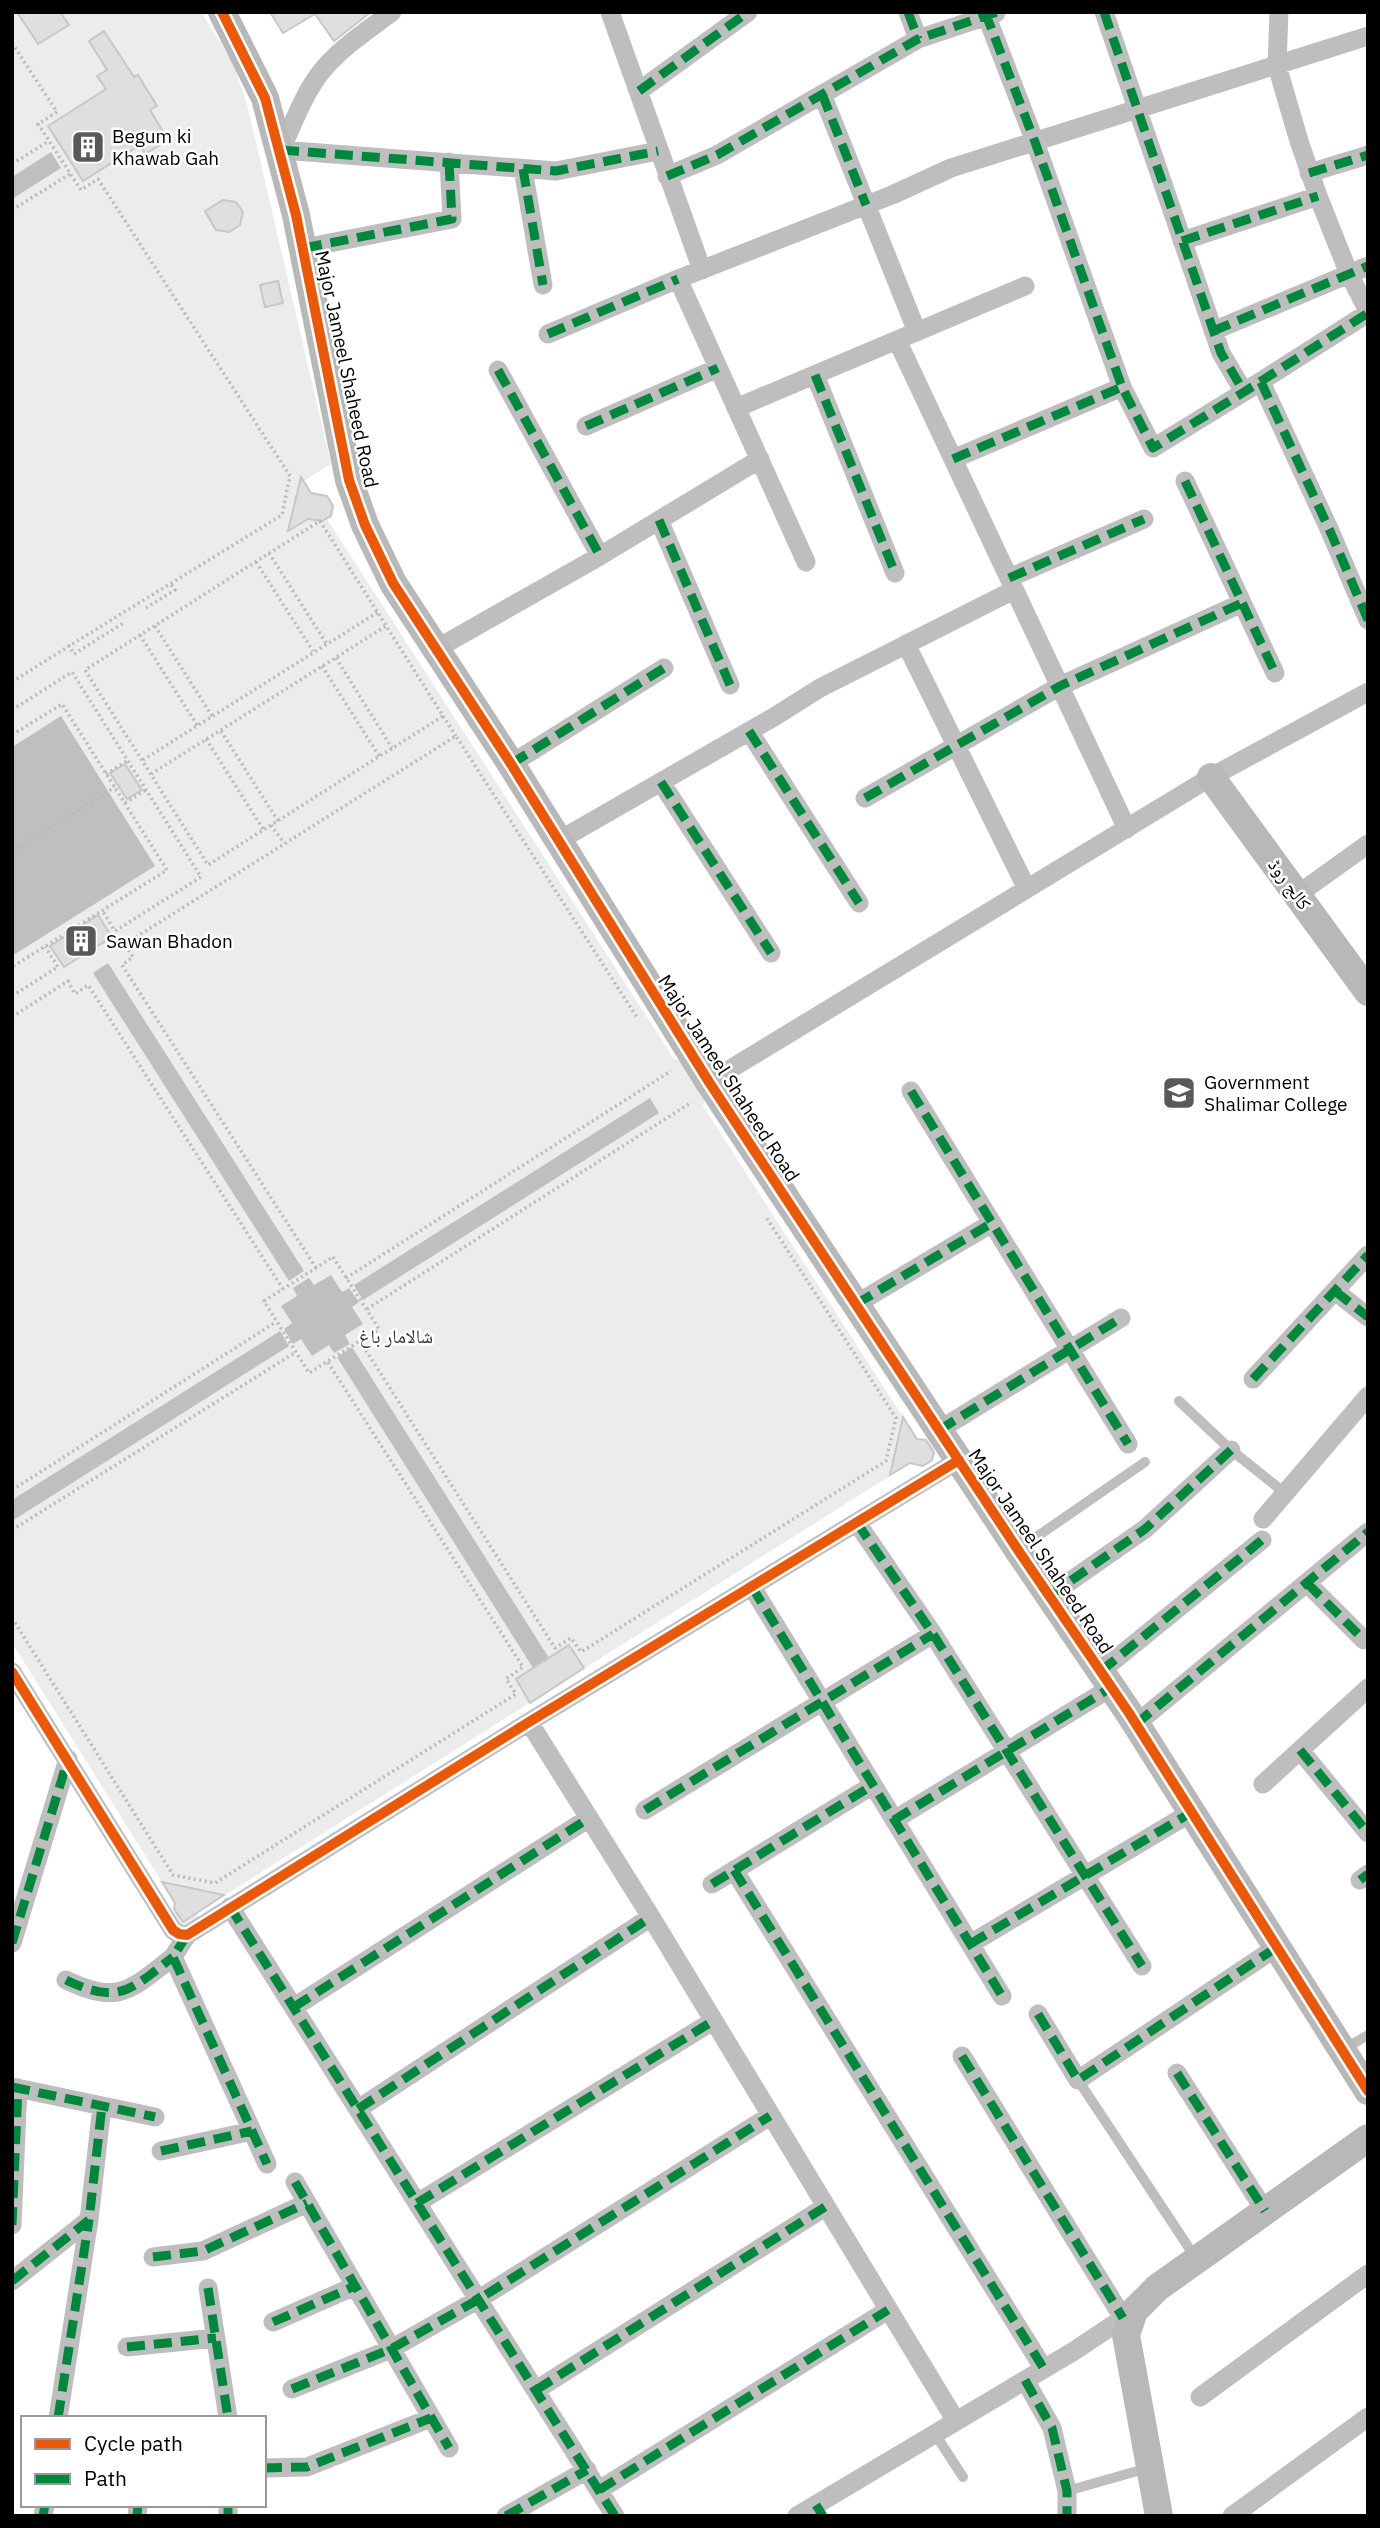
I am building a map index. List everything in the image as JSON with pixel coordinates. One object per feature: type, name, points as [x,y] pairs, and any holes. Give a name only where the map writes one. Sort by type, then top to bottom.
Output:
[{"type":"street","name":"Major Jameel Shaheed Road","points":[[222,12],[265,98],[281,150],[304,248],[349,480],[365,525],[393,583],[558,841],[697,1087],[856,1304],[1136,1724],[1368,2091]]},
{"type":"street","points":[[392,12],[351,43],[322,71],[305,96],[281,150],[556,171],[658,151]]},
{"type":"street","points":[[610,12],[702,270]]},
{"type":"street","points":[[639,91],[748,12]]},
{"type":"street","points":[[908,12],[918,39]]},
{"type":"street","points":[[1104,12],[1221,353],[1252,387],[1330,531],[1368,620]]},
{"type":"street","points":[[667,176],[717,155],[918,39],[989,13],[1122,387],[1153,447],[1368,312],[1359,270],[1318,196],[1309,173],[1277,66],[1279,12]]},
{"type":"street","points":[[548,334],[951,168],[1368,36]]},
{"type":"street","points":[[822,94],[917,332]]},
{"type":"street","points":[[1309,173],[1368,155]]},
{"type":"street","points":[[304,248],[452,219],[449,162]]},
{"type":"street","points":[[523,169],[543,285]]},
{"type":"street","points":[[1182,242],[1318,196]]},
{"type":"street","points":[[1213,331],[1359,270]]},
{"type":"street","points":[[678,279],[806,562]]},
{"type":"street","points":[[736,408],[1025,286]]},
{"type":"street","points":[[897,340],[1127,829]]},
{"type":"street","points":[[586,426],[718,368]]},
{"type":"street","points":[[498,370],[600,556]]},
{"type":"street","points":[[815,375],[895,573]]},
{"type":"street","points":[[953,459],[1122,387]]},
{"type":"street","points":[[436,649],[600,556],[760,459]]},
{"type":"street","points":[[1185,481],[1275,673]]},
{"type":"street","points":[[558,841],[820,688],[1012,584],[1144,519]]},
{"type":"street","points":[[659,520],[730,685]]},
{"type":"street","points":[[865,798],[1060,686],[1242,603]]},
{"type":"street","points":[[905,644],[1027,889]]},
{"type":"street","points":[[511,764],[664,668]]},
{"type":"street","points":[[697,1087],[1211,777],[1368,692]]},
{"type":"street","points":[[749,731],[859,903]]},
{"type":"street","name":"کالج روڈ","points":[[1211,777],[1297,895],[1365,982]]},
{"type":"street","points":[[661,782],[771,953]]},
{"type":"street","points":[[1297,895],[1368,844]]},
{"type":"street","points":[[911,1091],[1128,1444]]},
{"type":"street","points":[[856,1304],[992,1223]]},
{"type":"street","points":[[1253,1379],[1368,1255]]},
{"type":"street","points":[[1335,1291],[1368,1317]]},
{"type":"street","points":[[939,1430],[1121,1318]]},
{"type":"street","points":[[1263,1519],[1368,1396]]},
{"type":"street","points":[[1049,1596],[1145,1530],[1231,1450]]},
{"type":"street","points":[[66,1980],[90,1992],[119,1993],[131,1988],[173,1957],[187,1935],[529,1722],[959,1460]]},
{"type":"street","points":[[857,1523],[933,1634],[1142,1966]]},
{"type":"street","points":[[1136,1724],[1368,1532]]},
{"type":"street","points":[[894,1820],[1007,1751],[1106,1679],[1262,1540]]},
{"type":"street","points":[[1307,1583],[1364,1640]]},
{"type":"street","points":[[752,1587],[1002,1996]]},
{"type":"street","points":[[645,1810],[933,1634]]},
{"type":"street","points":[[12,1672],[173,1930],[187,1935]]},
{"type":"street","points":[[1263,1784],[1368,1688]]},
{"type":"street","points":[[529,1722],[956,2421]]},
{"type":"street","points":[[1300,1750],[1368,1833]]},
{"type":"street","points":[[12,1943],[68,1759]]},
{"type":"street","points":[[712,1884],[873,1785]]},
{"type":"street","points":[[970,1944],[1192,1812]]},
{"type":"street","points":[[294,2007],[589,1818]]},
{"type":"street","points":[[734,1870],[1044,2369]]},
{"type":"street","points":[[230,1908],[615,2516]]},
{"type":"street","points":[[358,2109],[650,1917]]},
{"type":"street","points":[[1038,2014],[1078,2080],[1277,1947]]},
{"type":"street","points":[[173,1957],[267,2164]]},
{"type":"street","points":[[417,2203],[713,2021]]},
{"type":"street","points":[[962,2056],[1128,2315],[1126,2335],[1160,2516]]},
{"type":"street","points":[[1177,2073],[1265,2211]]},
{"type":"street","points":[[12,2225],[15,2087],[155,2117]]},
{"type":"street","points":[[58,2416],[89,2220],[102,2106]]},
{"type":"street","points":[[292,2389],[391,2349],[479,2299],[769,2116]]},
{"type":"street","points":[[161,2151],[252,2132]]},
{"type":"street","points":[[797,2516],[819,2510],[935,2434],[1128,2315],[1157,2288],[1368,2138]]},
{"type":"street","points":[[295,2182],[449,2448]]},
{"type":"street","points":[[153,2257],[203,2251],[307,2203]]},
{"type":"street","points":[[536,2389],[825,2207]]},
{"type":"street","points":[[12,2281],[89,2220]]},
{"type":"street","points":[[1200,2397],[1368,2274]]},
{"type":"street","points":[[273,2322],[355,2286]]},
{"type":"street","points":[[208,2288],[228,2416]]},
{"type":"street","points":[[599,2490],[888,2310]]},
{"type":"street","points":[[127,2347],[216,2338]]},
{"type":"street","points":[[1025,2380],[1052,2428],[1067,2491],[1067,2516]]},
{"type":"street","points":[[1232,2516],[1368,2417]]},
{"type":"street","points":[[266,2469],[307,2467],[431,2418]]},
{"type":"street","points":[[506,2516],[587,2470]]},
{"type":"lane","points":[[1179,1401],[1231,1450],[1285,1493]]},
{"type":"lane","points":[[1018,1550],[1145,1462]]},
{"type":"lane","points":[[1342,2050],[1368,2035]]},
{"type":"lane","points":[[1078,2080],[1197,2260]]},
{"type":"lane","points":[[935,2434],[963,2476]]},
{"type":"lane","points":[[1067,2491],[1152,2467]]},
{"type":"path","points":[[12,43],[57,112],[38,124],[70,174],[81,190],[99,179],[290,476],[282,515],[12,682]]},
{"type":"path","points":[[12,164],[49,141]]},
{"type":"path","points":[[12,210],[70,174]]},
{"type":"path","points":[[443,716],[208,865],[85,670],[320,521],[642,1025]]},
{"type":"path","points":[[270,553],[327,644]]},
{"type":"path","points":[[256,562],[313,652]]},
{"type":"path","points":[[146,608],[175,590],[170,583]]},
{"type":"path","points":[[106,774],[141,759],[378,612]]},
{"type":"path","points":[[69,646],[74,654],[125,622]]},
{"type":"path","points":[[141,624],[146,631]]},
{"type":"path","points":[[155,625],[212,716]]},
{"type":"path","points":[[143,784],[206,739],[386,626]]},
{"type":"path","points":[[140,635],[197,725]]},
{"type":"path","points":[[336,658],[393,748]]},
{"type":"path","points":[[322,666],[379,757]]},
{"type":"path","points":[[12,710],[72,672],[201,877],[115,931],[102,910]]},
{"type":"path","points":[[12,735],[62,704],[167,870],[12,967]]},
{"type":"path","points":[[221,730],[278,821]]},
{"type":"path","points":[[316,1268],[122,965],[134,957],[125,944],[456,736]]},
{"type":"path","points":[[206,739],[263,830]]},
{"type":"path","points":[[12,852],[115,787]]},
{"type":"path","points":[[125,803],[146,790]]},
{"type":"path","points":[[271,825],[284,844]]},
{"type":"path","points":[[12,996],[58,967],[45,947]]},
{"type":"path","points":[[12,1017],[68,981],[75,994],[88,985],[283,1289]]},
{"type":"path","points":[[346,1278],[671,1071],[678,1081]]},
{"type":"path","points":[[367,1310],[692,1102],[697,1087]]},
{"type":"path","points":[[360,1341],[555,1648],[571,1638],[581,1652],[886,1461],[896,1418],[760,1208]]},
{"type":"path","points":[[333,1257],[379,1329],[309,1373],[264,1301],[316,1268],[333,1257]]},
{"type":"path","points":[[12,1490],[276,1322]]},
{"type":"path","points":[[12,1530],[296,1353]]},
{"type":"path","points":[[12,1618],[173,1875],[215,1883],[516,1694],[506,1679],[523,1667],[327,1361]]},
{"type":"green space","name":"شالامار باغ","points":[[12,12],[201,12],[233,63],[247,104],[331,464],[304,481],[314,496],[327,497],[333,506],[331,516],[327,519],[674,1059],[693,1063],[708,1087],[703,1106],[917,1439],[929,1441],[935,1450],[932,1460],[923,1466],[912,1462],[198,1912],[197,1925],[188,1931],[172,1919],[177,1906],[12,1643]]},
{"type":"shaded area","points":[[51,152],[61,168],[12,199],[12,177]]},
{"type":"shaded area","points":[[61,716],[155,866],[12,956],[12,747]]},
{"type":"shaded area","points":[[108,963],[304,1271],[289,1281],[93,973]]},
{"type":"shaded area","points":[[650,1098],[659,1113],[363,1300],[354,1285]]},
{"type":"shaded area","points":[[331,1275],[342,1292],[349,1288],[359,1302],[352,1307],[363,1324],[345,1335],[350,1344],[334,1353],[329,1345],[312,1356],[301,1339],[293,1344],[284,1329],[292,1323],[281,1306],[297,1296],[293,1288],[309,1278],[314,1285]]},
{"type":"shaded area","points":[[280,1331],[289,1346],[12,1521],[12,1500]]},
{"type":"shaded area","points":[[352,1347],[549,1658],[533,1668],[337,1357]]},
{"type":"building","points":[[17,12],[60,12],[69,25],[38,44]]},
{"type":"building","points":[[270,12],[371,12],[334,41],[315,14],[283,33]]},
{"type":"building","points":[[104,31],[134,77],[138,75],[157,106],[150,110],[168,140],[145,154],[140,145],[83,181],[48,126],[106,89],[97,76],[107,70],[89,41]]},
{"type":"building","points":[[223,200],[236,202],[243,212],[240,225],[229,232],[216,230],[205,211]]},
{"type":"building","points":[[278,281],[283,303],[265,307],[260,285]]},
{"type":"building","points":[[301,477],[311,493],[327,496],[333,506],[331,516],[322,521],[308,519],[288,531]]},
{"type":"building","points":[[125,764],[142,790],[127,799],[110,773]]},
{"type":"building","name":"Sawan Bhadon","points":[[98,915],[112,937],[64,967],[50,946]]},
{"type":"building","points":[[903,1417],[917,1439],[926,1440],[934,1453],[932,1460],[923,1466],[910,1463],[890,1475]]},
{"type":"building","points":[[569,1645],[584,1668],[530,1703],[516,1679]]},
{"type":"building","points":[[162,1882],[224,1895],[183,1922]]},
{"type":"marked path","points":[[639,91],[748,12]]},
{"type":"marked path","points":[[908,12],[918,39]]},
{"type":"marked path","points":[[985,12],[1035,142],[1122,387]]},
{"type":"marked path","points":[[667,176],[717,155],[918,39],[997,12]]},
{"type":"marked path","points":[[1104,12],[1221,353],[1244,392]]},
{"type":"marked path","points":[[822,94],[866,205]]},
{"type":"marked path","points":[[281,150],[556,171],[658,151]]},
{"type":"marked path","points":[[1309,173],[1368,155]]},
{"type":"marked path","points":[[304,248],[452,219],[449,162]]},
{"type":"marked path","points":[[523,169],[543,285]]},
{"type":"marked path","points":[[1182,241],[1318,196]]},
{"type":"marked path","points":[[1213,331],[1368,266]]},
{"type":"marked path","points":[[548,334],[678,279]]},
{"type":"marked path","points":[[953,459],[1122,387],[1153,448],[1368,313]]},
{"type":"marked path","points":[[586,426],[718,368]]},
{"type":"marked path","points":[[498,370],[600,556]]},
{"type":"marked path","points":[[815,375],[895,573]]},
{"type":"marked path","points":[[1261,382],[1368,620]]},
{"type":"marked path","points":[[1185,481],[1275,673]]},
{"type":"marked path","points":[[1009,578],[1144,519]]},
{"type":"marked path","points":[[659,520],[730,685]]},
{"type":"marked path","points":[[865,798],[1060,686],[1242,603]]},
{"type":"marked path","points":[[511,764],[664,668]]},
{"type":"marked path","points":[[749,731],[859,903]]},
{"type":"marked path","points":[[661,782],[771,953]]},
{"type":"marked path","points":[[911,1091],[1128,1444]]},
{"type":"marked path","points":[[856,1304],[992,1223]]},
{"type":"marked path","points":[[1253,1379],[1368,1255]]},
{"type":"marked path","points":[[1335,1291],[1368,1317]]},
{"type":"marked path","points":[[939,1430],[1121,1318]]},
{"type":"marked path","points":[[1049,1596],[1145,1529],[1231,1450]]},
{"type":"marked path","points":[[857,1523],[933,1634],[1142,1966]]},
{"type":"marked path","points":[[1136,1724],[1368,1532]]},
{"type":"marked path","points":[[1101,1671],[1262,1540]]},
{"type":"marked path","points":[[1307,1583],[1364,1640]]},
{"type":"marked path","points":[[752,1587],[1002,1996]]},
{"type":"marked path","points":[[645,1810],[933,1634]]},
{"type":"marked path","points":[[894,1820],[1112,1687]]},
{"type":"marked path","points":[[1300,1750],[1368,1833]]},
{"type":"marked path","points":[[12,1943],[68,1759]]},
{"type":"marked path","points":[[712,1884],[873,1785]]},
{"type":"marked path","points":[[970,1944],[1192,1812]]},
{"type":"marked path","points":[[294,2007],[589,1818]]},
{"type":"marked path","points":[[734,1870],[1044,2369]]},
{"type":"marked path","points":[[1360,1880],[1368,1874]]},
{"type":"marked path","points":[[230,1907],[615,2516]]},
{"type":"marked path","points":[[358,2109],[651,1917]]},
{"type":"marked path","points":[[187,1935],[173,1957],[267,2164]]},
{"type":"marked path","points":[[1038,2014],[1078,2080],[1277,1947]]},
{"type":"marked path","points":[[66,1980],[84,1988],[113,1993],[135,1985],[173,1957]]},
{"type":"marked path","points":[[417,2203],[713,2021]]},
{"type":"marked path","points":[[962,2056],[1123,2318]]},
{"type":"marked path","points":[[1177,2073],[1265,2211]]},
{"type":"marked path","points":[[12,2087],[155,2117]]},
{"type":"marked path","points":[[12,2225],[18,2088]]},
{"type":"marked path","points":[[12,2281],[89,2220],[102,2106]]},
{"type":"marked path","points":[[292,2389],[391,2349],[479,2299],[770,2116]]},
{"type":"marked path","points":[[161,2151],[252,2131]]},
{"type":"marked path","points":[[295,2182],[449,2448]]},
{"type":"marked path","points":[[153,2257],[203,2251],[307,2203]]},
{"type":"marked path","points":[[536,2390],[825,2207]]},
{"type":"marked path","points":[[58,2416],[89,2220]]},
{"type":"marked path","points":[[273,2322],[355,2286]]},
{"type":"marked path","points":[[208,2288],[228,2416]]},
{"type":"marked path","points":[[599,2490],[888,2310]]},
{"type":"marked path","points":[[127,2347],[216,2338]]},
{"type":"marked path","points":[[1025,2380],[1052,2428],[1067,2491],[1067,2516]]},
{"type":"marked path","points":[[266,2468],[307,2467],[431,2418]]},
{"type":"marked path","points":[[506,2516],[587,2470]]},
{"type":"marked path","points":[[816,2505],[823,2516]]},
{"type":"marked path","points":[[43,2516],[45,2507]]},
{"type":"marked path","points":[[137,2516],[138,2507]]},
{"type":"marked path","points":[[228,2507],[228,2516]]},
{"type":"cycle path","points":[[222,12],[265,98],[296,215],[349,480],[365,525],[393,583],[511,764],[709,1082],[1129,1713],[1368,2091]]},
{"type":"cycle path","points":[[12,1672],[173,1930],[187,1935],[529,1722],[959,1460]]},
{"type":"place","name":"Begum ki Khawab Gah","points":[[88,147]]},
{"type":"place","name":"Sawan Bhadon","points":[[81,941]]},
{"type":"place","name":"Government Shalimar College","points":[[1179,1093]]}]
